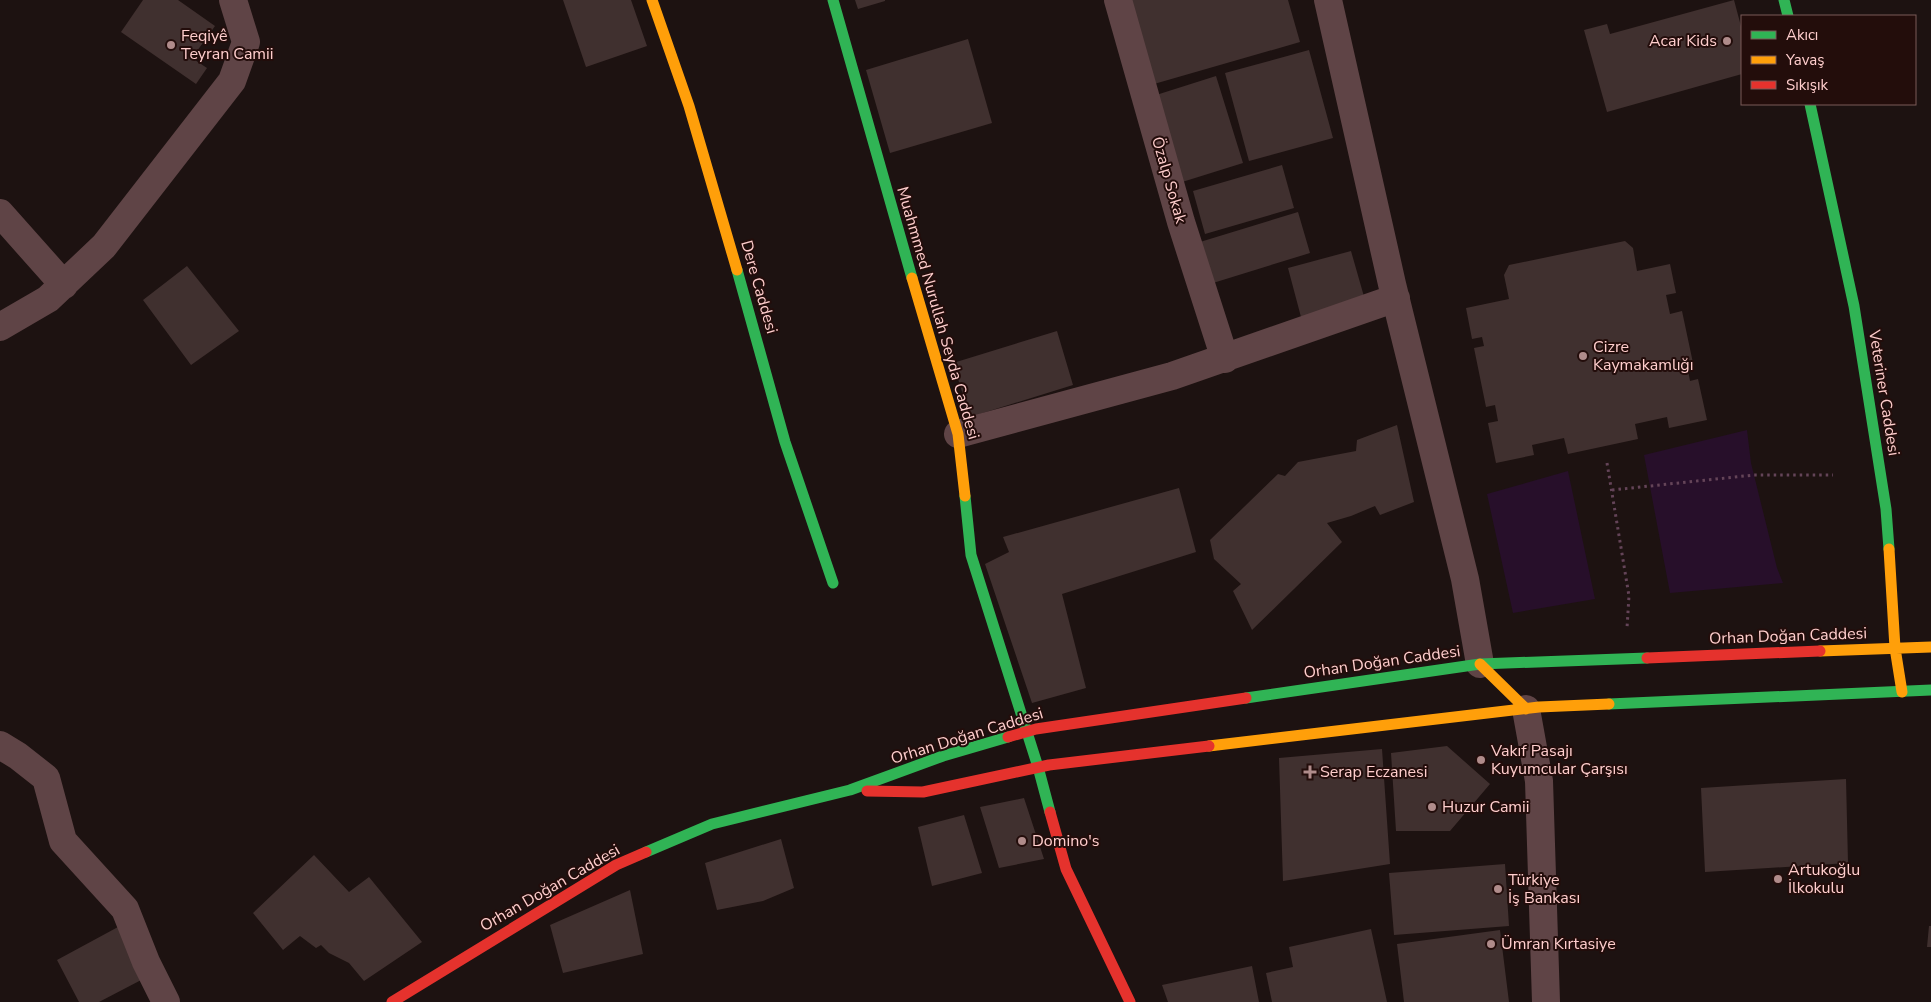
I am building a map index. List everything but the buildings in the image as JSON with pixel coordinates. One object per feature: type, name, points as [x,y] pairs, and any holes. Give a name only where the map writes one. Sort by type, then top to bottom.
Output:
[{"type":"street","points":[[0,327],[48,299],[104,246],[232,81],[246,42],[233,0]]},
{"type":"street","name":"Dere Caddesi","points":[[652,0],[689,106],[741,282],[785,442],[833,583]]},
{"type":"street","name":"Muahmmed Nurullah Seyda Caddesi","points":[[833,0],[884,186],[958,434],[971,554],[1038,767],[1066,869],[1130,1002]]},
{"type":"street","name":"Özalp Sokak","points":[[1118,0],[1181,222],[1225,359]]},
{"type":"street","points":[[1328,0],[1396,298],[1465,579],[1480,664],[1526,708],[1539,781],[1546,1002]]},
{"type":"street","points":[[1784,0],[1788,15]]},
{"type":"street","name":"Veteriner Caddesi","points":[[1810,105],[1854,306],[1886,509],[1895,648],[1902,692]]},
{"type":"street","points":[[0,213],[64,285]]},
{"type":"street","points":[[958,434],[1172,376],[1396,298]]},
{"type":"street","name":"Orhan Doğan Caddesi","points":[[392,1002],[616,865],[712,824],[850,790],[943,756],[1036,729],[1480,664],[1931,647]]},
{"type":"street","name":"Orhan Doğan Caddesi","points":[[850,790],[923,792],[1038,767],[1526,708],[1931,690]]},
{"type":"street","points":[[0,745],[18,756],[46,778],[63,841],[125,909],[146,962],[166,1002]]},
{"type":"path","points":[[1608,463],[1629,596],[1625,658]]},
{"type":"path","points":[[1612,490],[1754,475],[1833,475]]},
{"type":"shaded area","points":[[1747,430],[1751,463],[1777,568],[1783,583],[1670,593],[1644,455]]},
{"type":"shaded area","points":[[1568,471],[1595,599],[1513,613],[1487,494]]},
{"type":"traffic: fast","points":[[833,0],[912,278]]},
{"type":"traffic: fast","points":[[1784,0],[1788,15]]},
{"type":"traffic: fast","points":[[1810,105],[1854,306],[1886,509],[1889,549]]},
{"type":"traffic: fast","points":[[737,270],[785,442],[833,583]]},
{"type":"traffic: fast","points":[[965,496],[971,555],[1038,767],[1050,812]]},
{"type":"traffic: fast","points":[[1246,698],[1480,664],[1647,658]]},
{"type":"traffic: fast","points":[[1609,704],[1931,690]]},
{"type":"traffic: fast","points":[[646,852],[712,824],[850,790],[943,756],[1008,737]]},
{"type":"traffic: slow","points":[[652,0],[689,106],[737,270]]},
{"type":"traffic: slow","points":[[912,278],[958,434],[965,496]]},
{"type":"traffic: slow","points":[[1889,549],[1895,648],[1902,692]]},
{"type":"traffic: slow","points":[[1820,651],[1931,647]]},
{"type":"traffic: slow","points":[[1480,664],[1526,709]]},
{"type":"traffic: slow","points":[[1209,746],[1539,707],[1609,704]]},
{"type":"traffic: jam","points":[[1647,658],[1820,651]]},
{"type":"traffic: jam","points":[[1008,737],[1036,729],[1246,698]]},
{"type":"traffic: jam","points":[[867,791],[923,792],[1049,765],[1209,746]]},
{"type":"traffic: jam","points":[[1050,812],[1066,869],[1130,1002]]},
{"type":"traffic: jam","points":[[392,1002],[616,865],[646,852]]},
{"type":"place","name":"Acar Kids","points":[[1727,41]]},
{"type":"place","name":"Feqiyê Teyran Camii","points":[[171,45]]},
{"type":"place","name":"Cizre Kaymakamlığı","points":[[1583,356]]},
{"type":"place","name":"Vakıf Pasajı Kuyumcular Çarşısı","points":[[1481,760]]},
{"type":"place","name":"Serap Eczanesi","points":[[1310,772]]},
{"type":"place","name":"Huzur Camii","points":[[1432,807]]},
{"type":"place","name":"Domino's","points":[[1022,841]]},
{"type":"place","name":"Artukoğlu İlkokulu","points":[[1778,879]]},
{"type":"place","name":"Türkiye İş Bankası","points":[[1498,889]]},
{"type":"place","name":"Ümran Kırtasiye","points":[[1491,944]]}]
